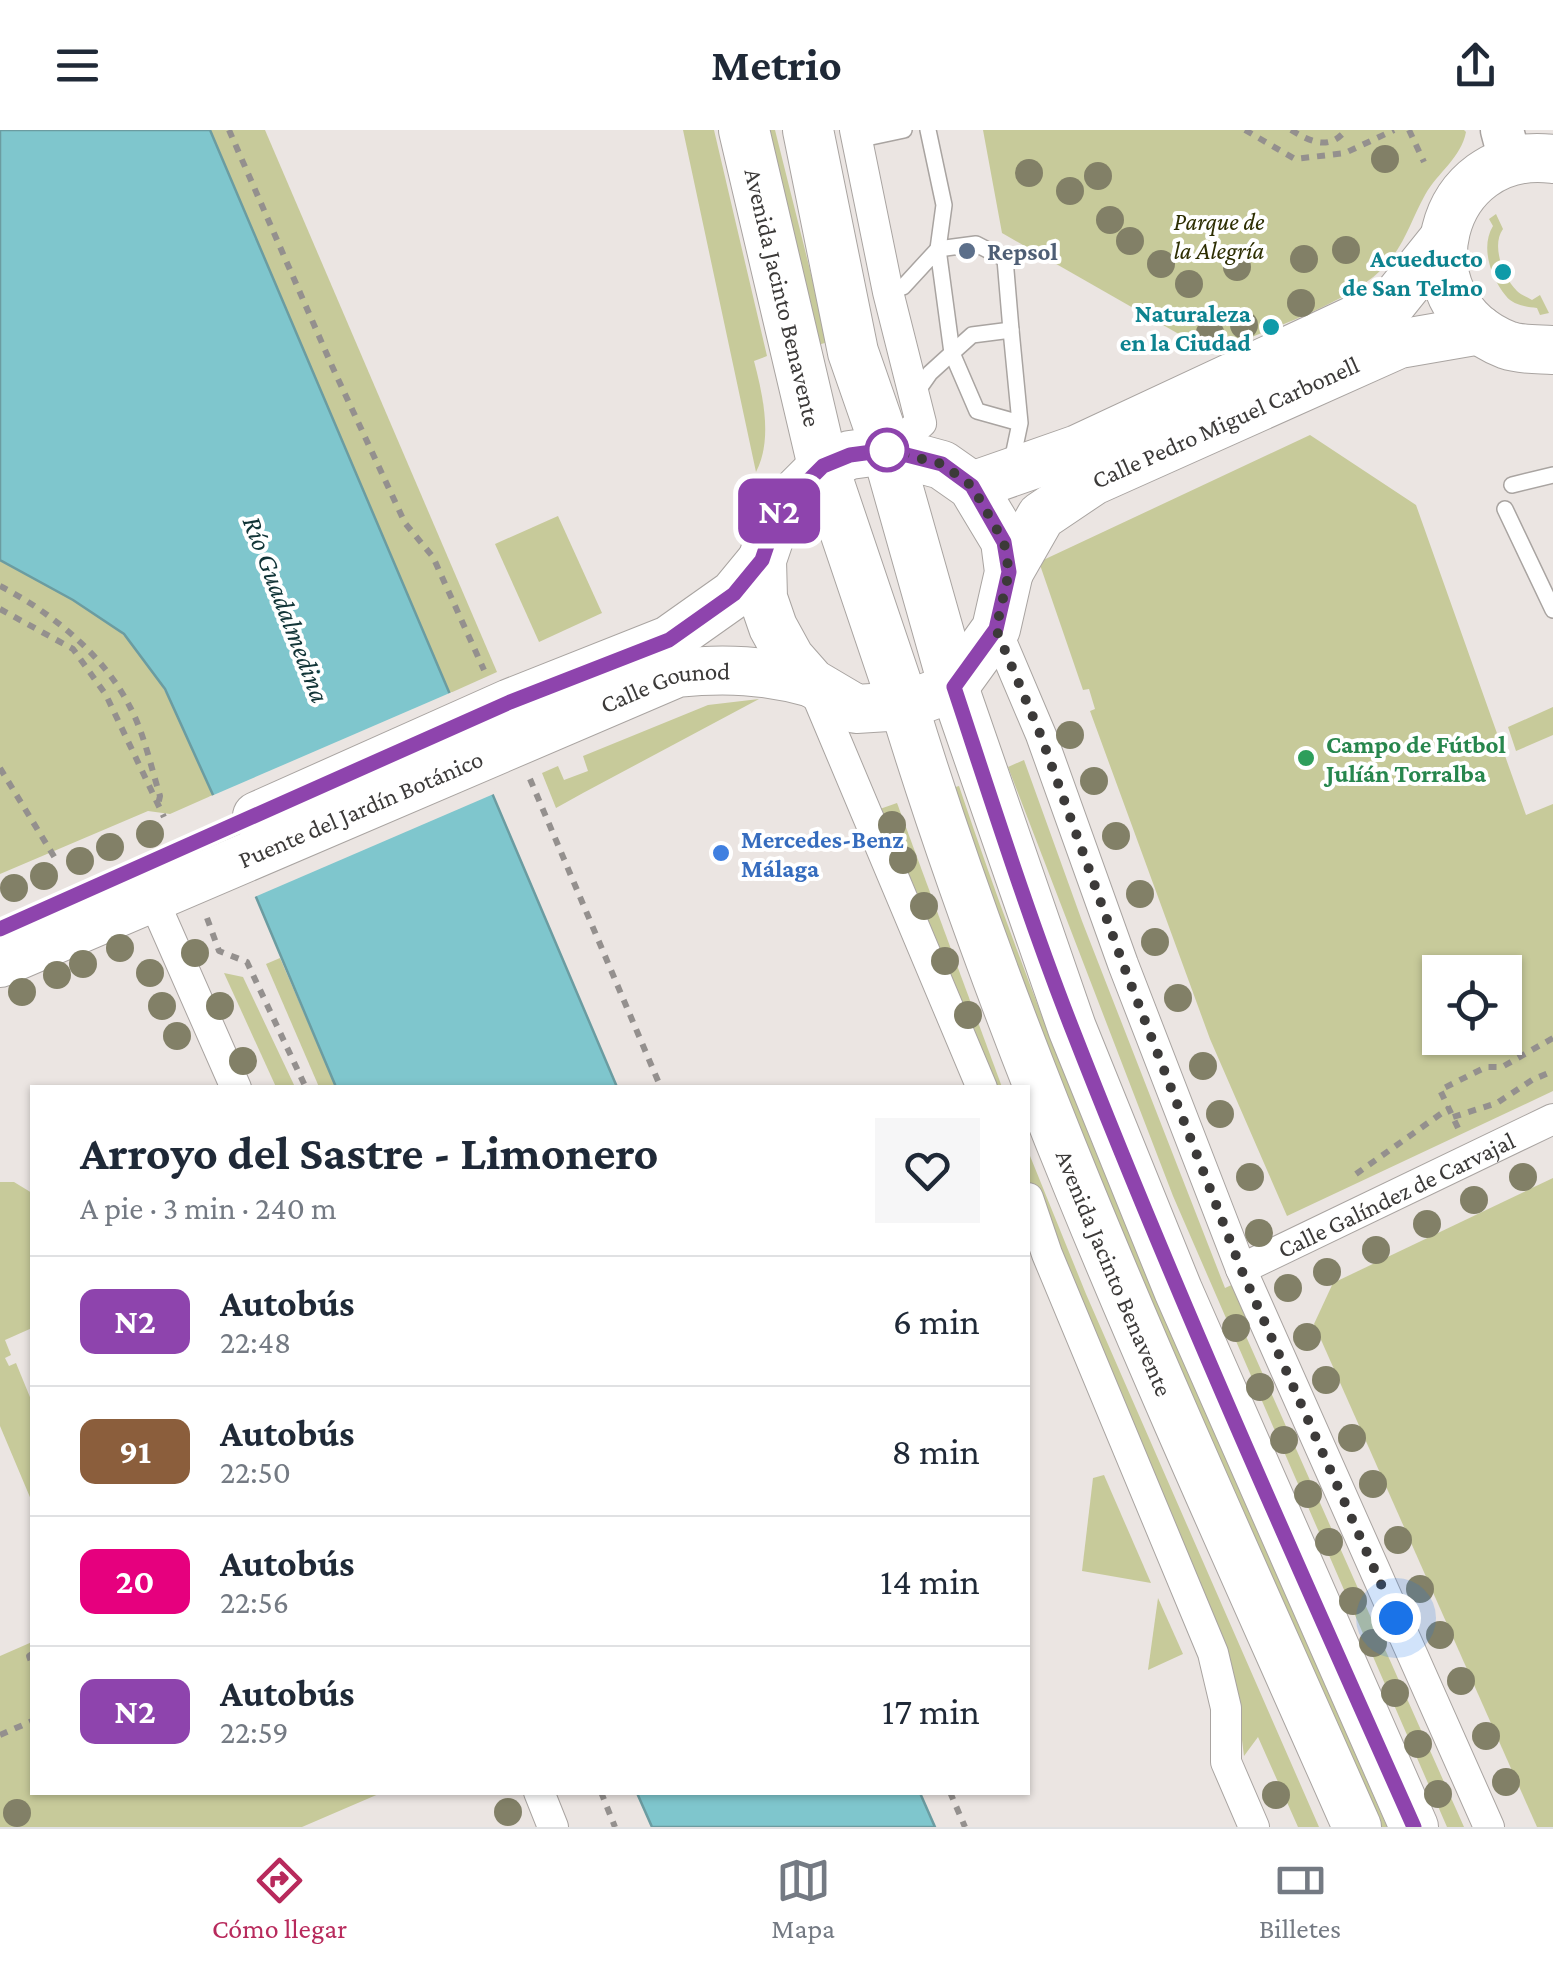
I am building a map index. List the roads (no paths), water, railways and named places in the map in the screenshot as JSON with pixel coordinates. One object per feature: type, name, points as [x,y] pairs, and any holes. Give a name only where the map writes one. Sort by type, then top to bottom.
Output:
[{"type":"highway","name":"Avenida Jacinto Benavente","points":[[744,130],[823,466],[904,706]]},
{"type":"highway","name":"Avenida Jacinto Benavente","points":[[808,130],[853,352],[887,450],[954,687]]},
{"type":"main road","name":"Calle Pedro Miguel Carbonell","points":[[990,480],[1078,449],[1392,302],[1442,241],[1450,212],[1470,184],[1522,150]]},
{"type":"main road","points":[[1442,241],[1444,275],[1451,296],[1480,330],[1510,346],[1553,350]]},
{"type":"main road","name":"Calle Pedro Miguel Carbonell","points":[[1009,572],[1041,516],[1092,481],[1400,344],[1480,330]]},
{"type":"main road","points":[[887,450],[990,480],[1009,572],[996,629],[954,687],[904,706],[856,709],[812,683],[790,658],[763,598],[762,560],[779,510],[823,466],[850,455],[887,450]]},
{"type":"main road","name":"Calle Gounod","points":[[513,723],[669,640],[734,594],[762,560]]},
{"type":"main road","name":"Calle Gounod","points":[[513,723],[677,672],[725,668],[774,672],[812,683]]},
{"type":"main road","name":"Avenida Jacinto Benavente","points":[[954,687],[1093,1081],[1178,1290],[1414,1827]]},
{"type":"main road","name":"Avenida Jacinto Benavente","points":[[904,706],[1022,1045],[1109,1260],[1357,1827]]},
{"type":"main road","name":"Puente del Jardín Botánico","points":[[188,865],[513,723]]},
{"type":"main road","points":[[0,964],[152,897],[188,865]]},
{"type":"main road","points":[[0,928],[188,865]]},
{"type":"street","points":[[856,135],[888,292],[921,423],[887,450]]},
{"type":"street","points":[[996,629],[1041,736],[1123,964],[1241,1269],[1488,1827]]},
{"type":"street","points":[[812,683],[981,1085]]},
{"type":"street","points":[[152,897],[235,1085]]},
{"type":"street","name":"Calle Galíndez de Carvajal","points":[[1241,1269],[1553,1119]]},
{"type":"street","points":[[1030,1204],[1047,1254],[1213,1653],[1226,1708],[1226,1762],[1254,1827]]},
{"type":"street","points":[[539,1795],[553,1827]]},
{"type":"lane","points":[[856,135],[904,130]]},
{"type":"lane","points":[[928,130],[944,205],[938,249],[952,353],[977,412],[1020,423]]},
{"type":"lane","points":[[888,292],[903,287],[938,249],[976,244],[1004,259],[1020,423],[990,480]]},
{"type":"lane","points":[[914,396],[930,373],[972,335],[1011,330]]},
{"type":"lane","points":[[1512,485],[1553,474]]},
{"type":"lane","points":[[1505,509],[1553,610]]},
{"type":"water","name":"Río Guadalmedina","points":[[0,130],[210,130],[616,1085],[335,1085],[165,689],[124,634],[73,600],[0,560]]},
{"type":"water","points":[[638,1795],[921,1795],[935,1827],[652,1827]]},
{"type":"place","name":"Repsol","points":[[967,251]]},
{"type":"place","name":"Acueducto de San Telmo","points":[[1503,272]]},
{"type":"place","name":"Naturaleza en la Ciudad","points":[[1271,327]]},
{"type":"place","name":"Campo de Fútbol Julíán Torralba","points":[[1306,758]]},
{"type":"place","name":"Mercedes-Benz Málaga","points":[[721,853]]},
{"type":"park label","name":"Parque de la Alegría","points":[[1219,236]]}]
